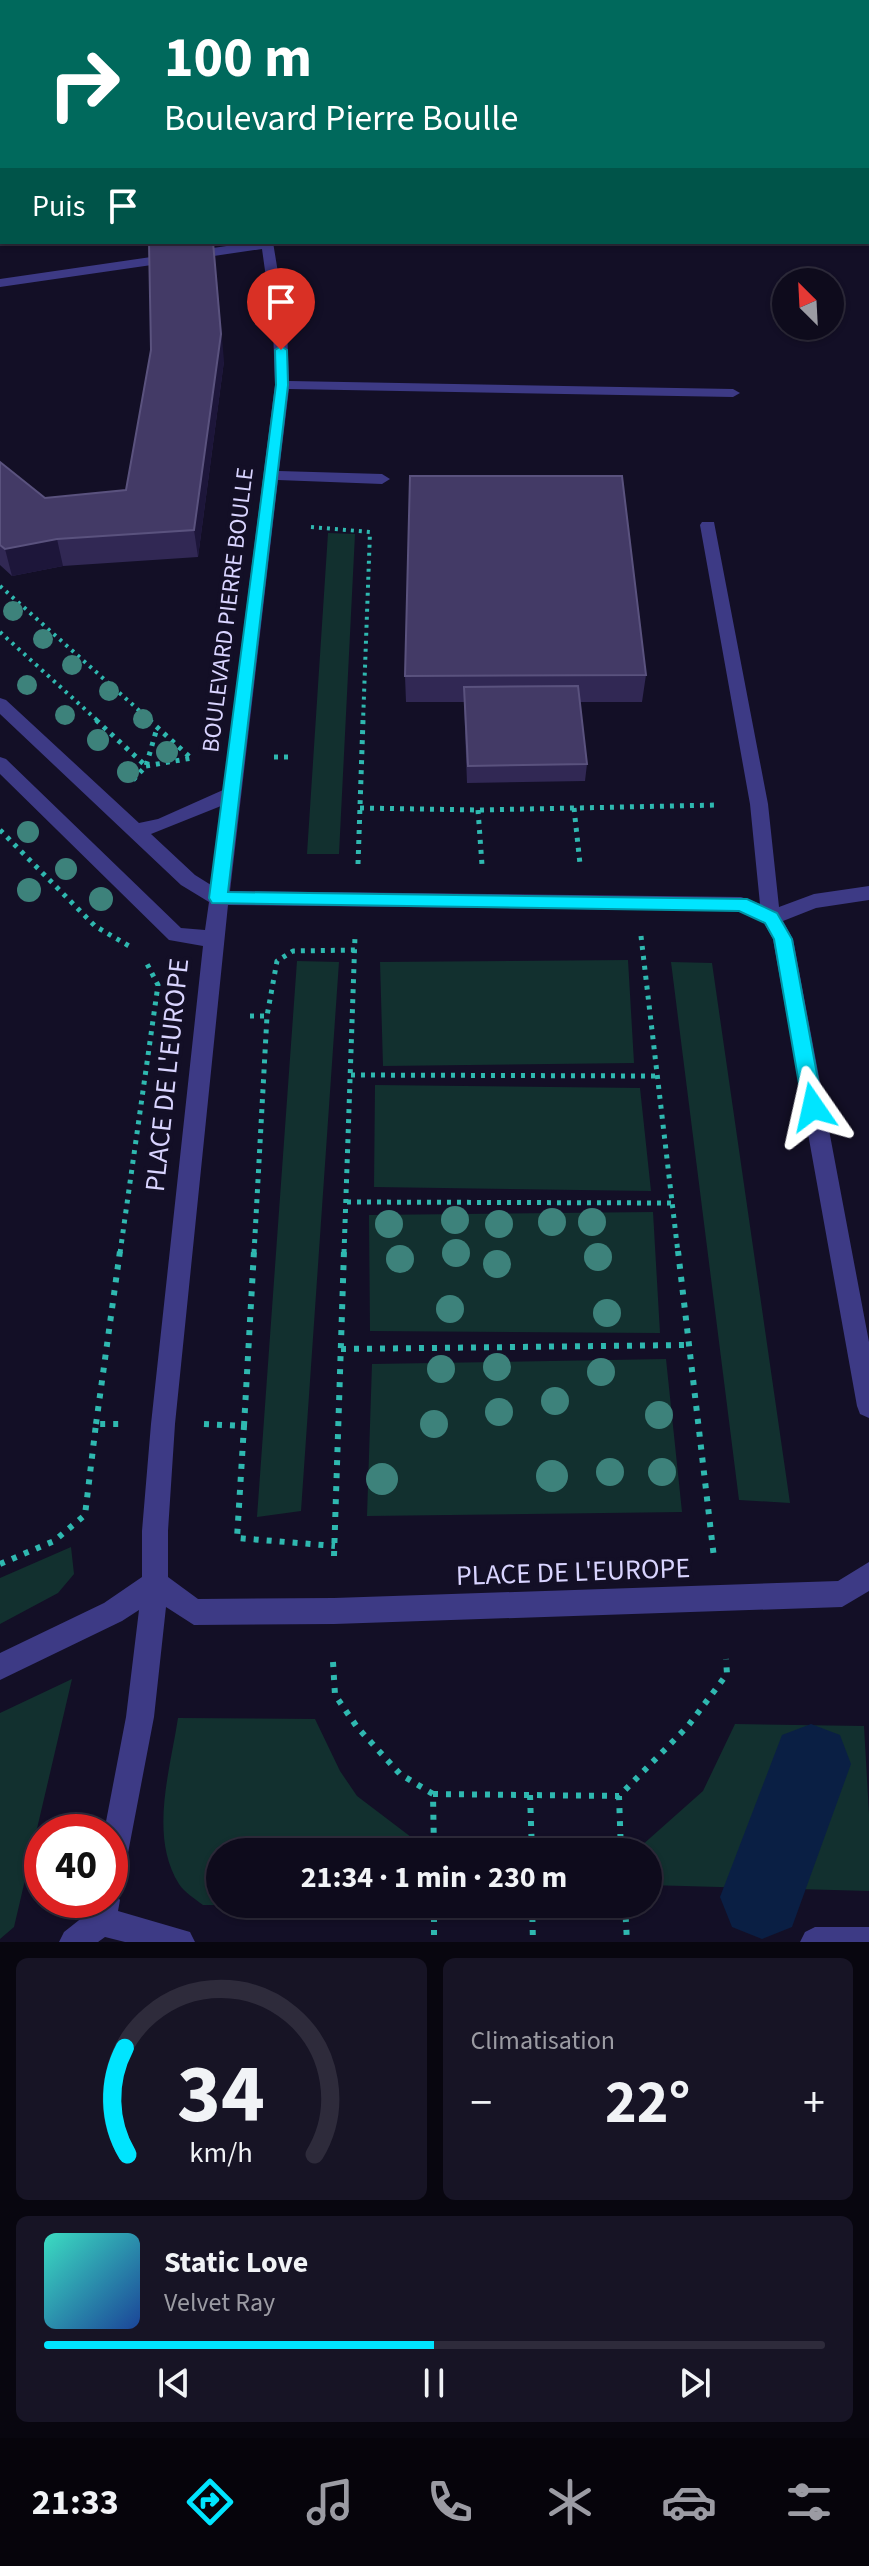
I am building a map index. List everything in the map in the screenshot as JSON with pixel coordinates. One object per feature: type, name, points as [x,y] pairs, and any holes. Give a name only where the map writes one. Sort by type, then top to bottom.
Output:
[{"type":"street","points":[[0,283],[260,244]]},
{"type":"street","name":"BOULEVARD PIERRE BOULLE","points":[[218,898],[282,385],[280,328],[267,244]]},
{"type":"street","points":[[282,385],[733,393]]},
{"type":"street","points":[[269,475],[382,479]]},
{"type":"street","points":[[708,525],[759,804],[771,918],[783,939],[869,1406]]},
{"type":"street","points":[[0,704],[188,880],[218,898],[741,904],[771,918],[814,901],[869,893]]},
{"type":"street","points":[[0,763],[176,935],[214,939]]},
{"type":"street","name":"BOULEVARD PIERRE BOULLE","points":[[136,831],[162,825],[232,794]]},
{"type":"street","name":"PLACE DE L'EUROPE","points":[[218,898],[163,1424],[155,1531],[155,1584],[194,1612],[318,1611],[842,1594],[869,1575]]},
{"type":"street","points":[[0,1667],[113,1612],[155,1584]]},
{"type":"street","points":[[121,1814],[140,1717],[155,1584]]},
{"type":"street","points":[[74,1942],[96,1918]]},
{"type":"street","points":[[120,1918],[180,1942]]},
{"type":"street","points":[[815,1942],[869,1942]]},
{"type":"path","points":[[311,527],[370,532],[358,876]]},
{"type":"path","points":[[0,586],[191,758],[146,766]]},
{"type":"path","points":[[0,632],[146,766]]},
{"type":"path","points":[[146,766],[157,728]]},
{"type":"path","points":[[360,808],[478,810],[719,805]]},
{"type":"path","points":[[574,808],[580,864]]},
{"type":"path","points":[[478,810],[482,866]]},
{"type":"path","points":[[0,830],[95,926],[140,952],[158,985],[85,1515],[54,1541],[0,1564]]},
{"type":"path","points":[[641,932],[714,1559]]},
{"type":"path","points":[[334,1556],[355,936]]},
{"type":"path","points":[[335,1546],[237,1538],[267,1016],[277,961],[293,951],[355,950]]},
{"type":"path","points":[[250,1016],[267,1016]]},
{"type":"path","points":[[351,1075],[658,1076]]},
{"type":"path","points":[[347,1202],[673,1203]]},
{"type":"path","points":[[341,1349],[689,1345]]},
{"type":"path","points":[[96,1424],[113,1424]]},
{"type":"path","points":[[215,1424],[244,1426]]},
{"type":"path","points":[[333,1662],[335,1695],[357,1727],[400,1774],[433,1794],[619,1796],[688,1726],[727,1674],[726,1659]]},
{"type":"path","points":[[433,1794],[434,1838]]},
{"type":"path","points":[[530,1795],[532,1838]]},
{"type":"path","points":[[619,1796],[620,1838]]},
{"type":"path","points":[[434,1918],[434,1942]]},
{"type":"path","points":[[532,1918],[533,1942]]},
{"type":"path","points":[[626,1918],[627,1942]]},
{"type":"green space","points":[[328,533],[355,534],[339,854],[307,854]]},
{"type":"green space","points":[[628,960],[634,1063],[383,1066],[380,962]]},
{"type":"green space","points":[[297,961],[339,962],[301,1511],[257,1517]]},
{"type":"green space","points":[[671,962],[712,963],[790,1503],[739,1500]]},
{"type":"green space","points":[[375,1085],[640,1088],[651,1191],[374,1187]]},
{"type":"green space","points":[[653,1212],[660,1333],[370,1331],[369,1215]]},
{"type":"green space","points":[[666,1359],[682,1512],[367,1516],[372,1364]]},
{"type":"green space","points":[[71,1547],[74,1574],[58,1593],[0,1624],[0,1578]]},
{"type":"green space","points":[[72,1679],[40,1814],[24,1814],[24,1884],[14,1927],[0,1939],[0,1713]]},
{"type":"green space","points":[[178,1718],[315,1719],[340,1771],[357,1796],[411,1838],[206,1838],[206,1905],[203,1905],[179,1884],[170,1865],[163,1824]]},
{"type":"green space","points":[[735,1724],[864,1726],[869,1891],[662,1885],[662,1838],[650,1838],[703,1791]]},
{"type":"building","points":[[149,244],[213,244],[221,334],[194,530],[57,539],[5,549],[0,545],[0,462],[45,498],[126,490],[151,350]]},
{"type":"building","points":[[410,476],[622,476],[646,675],[405,676]]},
{"type":"building","points":[[578,686],[587,764],[468,766],[464,687]]},
{"type":"waterway","points":[[762,1897],[811,1764]]},
{"type":"route","points":[[281,350],[282,385],[218,898],[741,904],[771,918],[783,939],[813,1107]]}]
